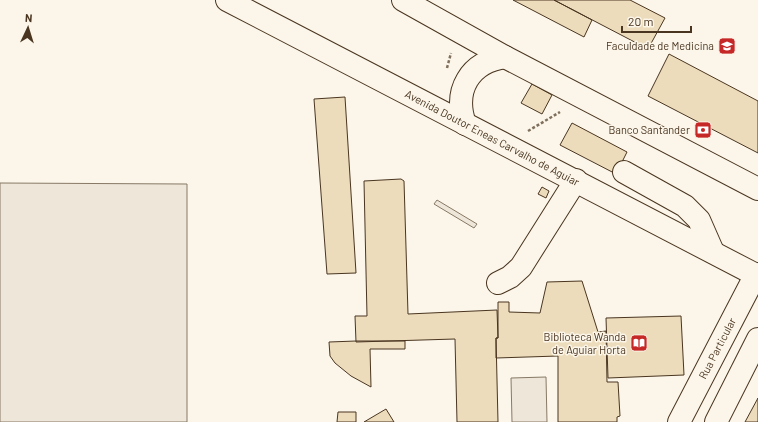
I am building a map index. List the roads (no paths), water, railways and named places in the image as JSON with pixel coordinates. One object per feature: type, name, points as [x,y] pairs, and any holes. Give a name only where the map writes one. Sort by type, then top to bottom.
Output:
[{"type":"street","name":"Avenida Doutor Eneas Carvalho de Aguiar","points":[[227,0],[757,275]]},
{"type":"street","points":[[403,0],[505,57],[758,189]]},
{"type":"street","points":[[465,124],[461,108],[461,100],[465,84],[470,76],[481,65],[489,61],[505,57]]},
{"type":"street","points":[[624,172],[686,206],[699,220],[713,252]]},
{"type":"street","points":[[498,283],[510,277],[521,266],[576,180]]},
{"type":"street","name":"Rua Particular","points":[[679,422],[757,275]]},
{"type":"street","points":[[716,422],[758,339]]},
{"type":"place","name":"Faculdade de Medicina","points":[[727,46]]},
{"type":"place","name":"Banco Santander","points":[[703,130]]},
{"type":"place","name":"Biblioteca Wanda de Aguiar Horta","points":[[639,343]]}]
